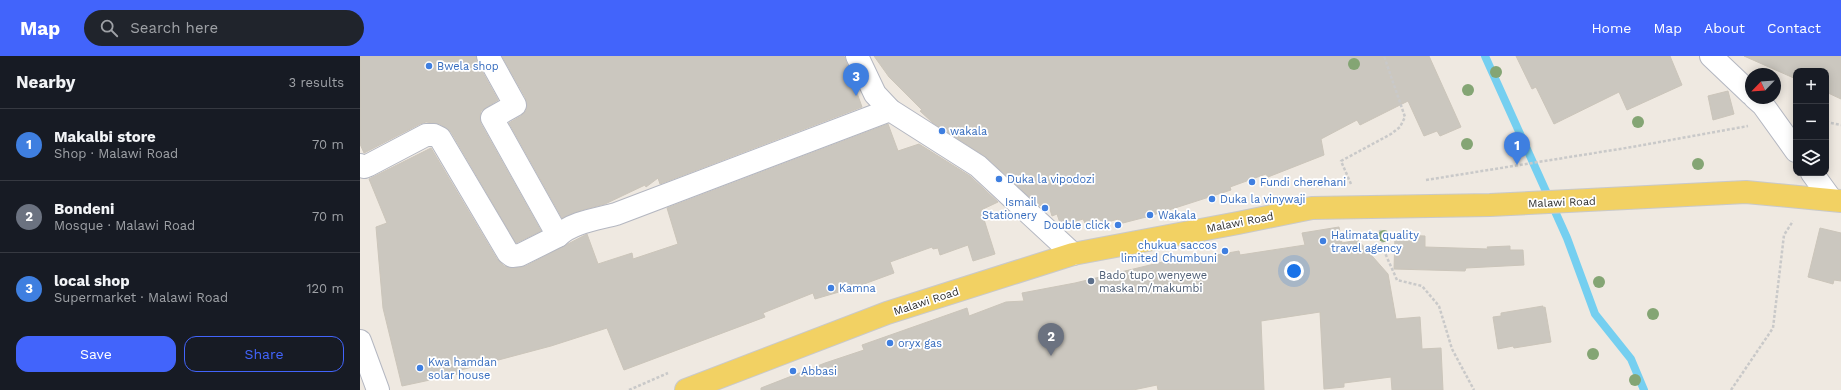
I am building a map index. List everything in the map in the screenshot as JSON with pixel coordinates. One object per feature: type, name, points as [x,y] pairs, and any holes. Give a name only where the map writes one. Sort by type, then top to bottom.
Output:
[{"type":"main road","name":"Malawi Road","points":[[686,390],[888,313],[1073,254],[1312,208],[1490,205],[1746,192],[1836,200]]},
{"type":"street","points":[[488,56],[515,105],[492,118],[558,236]]},
{"type":"street","points":[[857,56],[875,94],[890,110],[978,166],[1073,254]]},
{"type":"street","points":[[1711,56],[1745,88]]},
{"type":"street","points":[[1760,104],[1793,147]]},
{"type":"street","points":[[360,166],[364,167],[369,165],[426,135],[434,135],[440,138],[508,253],[512,256],[520,255],[558,236],[562,232],[585,222],[616,214],[890,110]]},
{"type":"street","points":[[1815,176],[1836,200]]},
{"type":"street","points":[[360,341],[378,390]]},
{"type":"path","points":[[1352,186],[1340,161],[1391,134],[1400,127],[1405,117],[1384,56]]},
{"type":"path","points":[[1468,173],[1632,147],[1774,121]]},
{"type":"path","points":[[1829,123],[1841,125]]},
{"type":"path","points":[[1375,206],[1385,253],[1397,280],[1422,286],[1439,306],[1452,349],[1474,390]]},
{"type":"path","points":[[1731,390],[1773,328],[1784,235],[1796,217]]},
{"type":"building","points":[[360,56],[476,56],[477,62],[498,100],[481,111],[481,124],[541,231],[516,243],[451,132],[440,124],[426,122],[420,124],[364,153],[360,144]]},
{"type":"building","points":[[502,56],[844,56],[862,107],[660,184],[658,178],[646,187],[645,185],[605,204],[582,210],[562,218],[509,123],[521,116],[526,111],[527,105],[525,97]]},
{"type":"building","points":[[874,56],[1429,56],[1461,127],[1440,136],[1437,131],[1424,136],[1408,101],[1360,125],[1357,120],[1321,139],[1324,155],[1268,177],[1266,174],[1230,187],[1231,190],[1150,216],[1119,224],[1118,219],[1101,224],[1100,219],[1085,223],[1083,219],[1061,226],[1057,214],[1052,216],[1049,206],[1045,207],[1044,204],[1039,206],[986,157],[933,123],[889,77]]},
{"type":"building","points":[[1516,56],[1670,56],[1682,85],[1627,110],[1619,92],[1554,124],[1536,87],[1532,89]]},
{"type":"building","points":[[1744,56],[1841,56],[1841,99],[1829,93],[1829,68],[1793,68],[1793,78],[1781,72],[1781,68],[1771,68]]},
{"type":"building","points":[[1728,91],[1734,114],[1713,120],[1708,96]]},
{"type":"building","points":[[888,124],[898,151],[919,144],[970,176],[998,202],[981,210],[995,254],[973,261],[968,245],[940,255],[938,248],[933,249],[932,247],[890,262],[894,273],[856,287],[815,299],[813,293],[763,313],[765,317],[624,370],[607,328],[551,346],[457,371],[458,374],[402,386],[383,308],[376,227],[387,223],[369,179],[431,148],[497,259],[504,266],[514,268],[526,266],[587,234],[598,264],[632,253],[633,259],[678,244],[667,208]]},
{"type":"building","points":[[1339,227],[1342,243],[1358,240],[1388,274],[1396,319],[1420,317],[1422,349],[1441,348],[1443,390],[1392,390],[1391,377],[1344,383],[1344,387],[1324,389],[1320,312],[1261,321],[1264,390],[1158,390],[1157,385],[1133,390],[761,390],[761,388],[825,363],[864,350],[862,345],[967,308],[969,316],[1006,302],[1024,301],[1022,293],[1075,283],[1171,260],[1172,263],[1239,251],[1240,255],[1305,245],[1302,233]]},
{"type":"building","points":[[1820,228],[1841,233],[1841,281],[1834,280],[1833,284],[1808,277]]},
{"type":"building","points":[[1395,235],[1425,236],[1425,247],[1488,249],[1487,247],[1510,246],[1510,250],[1523,250],[1524,265],[1466,268],[1465,271],[1394,269]]},
{"type":"building","points":[[1543,306],[1543,308],[1545,307],[1551,342],[1498,349],[1493,317],[1501,316],[1501,313]]},
{"type":"waterway","points":[[1485,56],[1567,238],[1595,314],[1631,359],[1644,390]]},
{"type":"place","name":"Bwela shop","points":[[429,66]]},
{"type":"place","name":"local shop","points":[[856,96]]},
{"type":"place","name":"wakala","points":[[942,131]]},
{"type":"place","name":"Makalbi store","points":[[1517,165]]},
{"type":"place","name":"Duka la vipodozi","points":[[999,179]]},
{"type":"place","name":"Fundi cherehani","points":[[1252,182]]},
{"type":"place","name":"Duka la vinywaji","points":[[1212,199]]},
{"type":"place","name":"Ismail Stationery","points":[[1045,208]]},
{"type":"place","name":"Wakala","points":[[1150,215]]},
{"type":"place","name":"Double click","points":[[1118,225]]},
{"type":"place","name":"Halimata quality travel agency","points":[[1323,241]]},
{"type":"place","name":"chukua saccos limited Chumbuni","points":[[1225,251]]},
{"type":"place","name":"Bado tupo wenyewe maska m/makumbi","points":[[1091,281]]},
{"type":"place","name":"Kamna","points":[[831,288]]},
{"type":"place","name":"oryx gas","points":[[890,343]]},
{"type":"place","name":"Bondeni","points":[[1051,356]]},
{"type":"place","name":"Kwa hamdan solar house","points":[[420,368]]},
{"type":"place","name":"Abbasi","points":[[793,371]]}]
